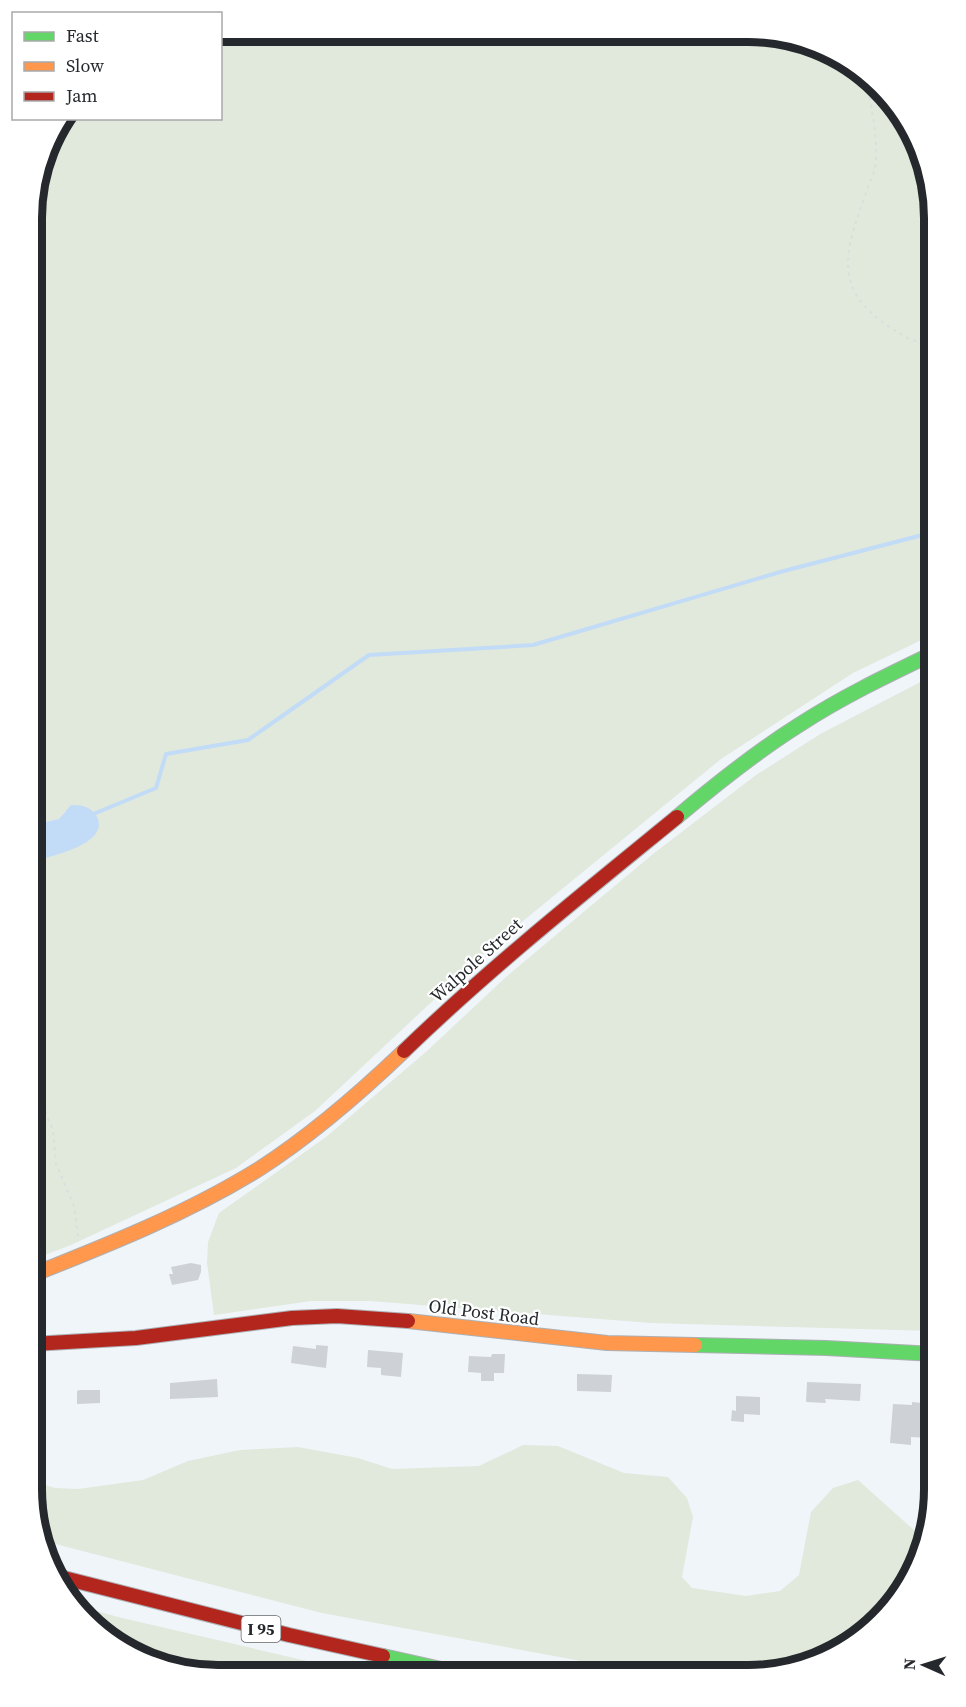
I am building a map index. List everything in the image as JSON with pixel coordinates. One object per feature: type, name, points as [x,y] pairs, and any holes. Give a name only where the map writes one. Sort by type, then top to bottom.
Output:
[{"type":"main road","name":"Walpole Street","points":[[42,1271],[191,1208],[225,1190],[292,1147],[357,1094],[504,957],[728,776],[785,734],[818,714],[859,690],[924,658]]},
{"type":"main road","name":"Old Post Road","points":[[42,1343],[136,1338],[292,1318],[337,1316],[389,1319],[607,1343],[826,1348],[924,1353]]},
{"type":"main road","name":"I 95","points":[[67,1579],[269,1631],[423,1665]]},
{"type":"path","points":[[868,90],[876,162],[853,229],[849,278],[852,289],[868,312],[904,337],[924,345]]},
{"type":"path","points":[[42,1088],[46,1114],[52,1130],[56,1164],[74,1206],[76,1232],[83,1254]]},
{"type":"shaded area","points":[[222,42],[759,42],[782,45],[826,60],[864,86],[880,102],[906,140],[921,184],[924,207],[924,639],[853,673],[721,759],[485,952],[315,1111],[236,1168],[71,1245],[42,1256],[42,859],[60,853],[65,811],[60,819],[42,823],[42,218],[51,162],[72,120],[222,120]]},
{"type":"shaded area","points":[[924,680],[924,1331],[651,1323],[370,1301],[311,1301],[214,1315],[207,1263],[208,1242],[219,1213],[326,1137],[427,1051],[506,977],[653,854],[756,775],[822,733]]},
{"type":"shaded area","points":[[523,1445],[558,1446],[624,1473],[668,1477],[687,1498],[693,1517],[682,1577],[692,1588],[746,1596],[780,1591],[799,1575],[811,1512],[833,1488],[858,1480],[918,1534],[906,1567],[888,1596],[855,1629],[826,1647],[793,1659],[748,1665],[603,1665],[322,1613],[50,1543],[42,1489],[42,1484],[55,1488],[78,1489],[143,1480],[188,1461],[240,1450],[298,1447],[358,1458],[392,1469],[479,1466]]},
{"type":"shaded area","points":[[90,1609],[324,1665],[218,1665],[173,1659],[151,1652],[130,1641],[111,1629]]},
{"type":"water","points":[[71,805],[78,805],[94,812],[99,825],[96,834],[88,841],[65,852],[42,859],[42,823],[59,819]]},
{"type":"building","points":[[191,1263],[201,1265],[198,1280],[172,1285],[169,1274],[173,1274],[171,1267]]},
{"type":"building","points":[[316,1345],[328,1346],[326,1368],[291,1363],[293,1346],[316,1349]]},
{"type":"building","points":[[368,1350],[403,1353],[401,1377],[381,1375],[381,1368],[367,1367]]},
{"type":"building","points":[[492,1354],[505,1354],[504,1373],[494,1373],[494,1381],[481,1381],[481,1373],[468,1372],[469,1356],[491,1357]]},
{"type":"building","points":[[577,1374],[612,1375],[611,1392],[577,1391]]},
{"type":"building","points":[[217,1379],[218,1397],[170,1399],[170,1383]]},
{"type":"building","points":[[807,1382],[861,1384],[860,1401],[825,1399],[826,1403],[806,1402]]},
{"type":"building","points":[[100,1390],[100,1403],[77,1404],[77,1391]]},
{"type":"building","points":[[736,1396],[760,1397],[760,1415],[744,1414],[744,1422],[731,1421],[732,1410],[736,1411]]},
{"type":"building","points":[[912,1402],[924,1403],[924,1438],[911,1437],[911,1445],[890,1443],[893,1404],[912,1405]]},
{"type":"waterway","points":[[91,815],[156,788],[166,754],[248,740],[369,655],[533,645],[780,572],[924,535]]},
{"type":"traffic: fast","points":[[677,817],[736,769],[799,725],[848,696],[924,658]]},
{"type":"traffic: fast","points":[[695,1345],[826,1348],[924,1353]]},
{"type":"traffic: fast","points":[[383,1656],[423,1665]]},
{"type":"traffic: slow","points":[[42,1271],[177,1214],[259,1169],[334,1113],[404,1051]]},
{"type":"traffic: slow","points":[[408,1321],[607,1343],[695,1345]]},
{"type":"traffic: jam","points":[[404,1051],[504,960],[677,817]]},
{"type":"traffic: jam","points":[[42,1343],[136,1338],[292,1318],[337,1316],[408,1321]]},
{"type":"traffic: jam","points":[[67,1579],[289,1635],[383,1656]]}]
